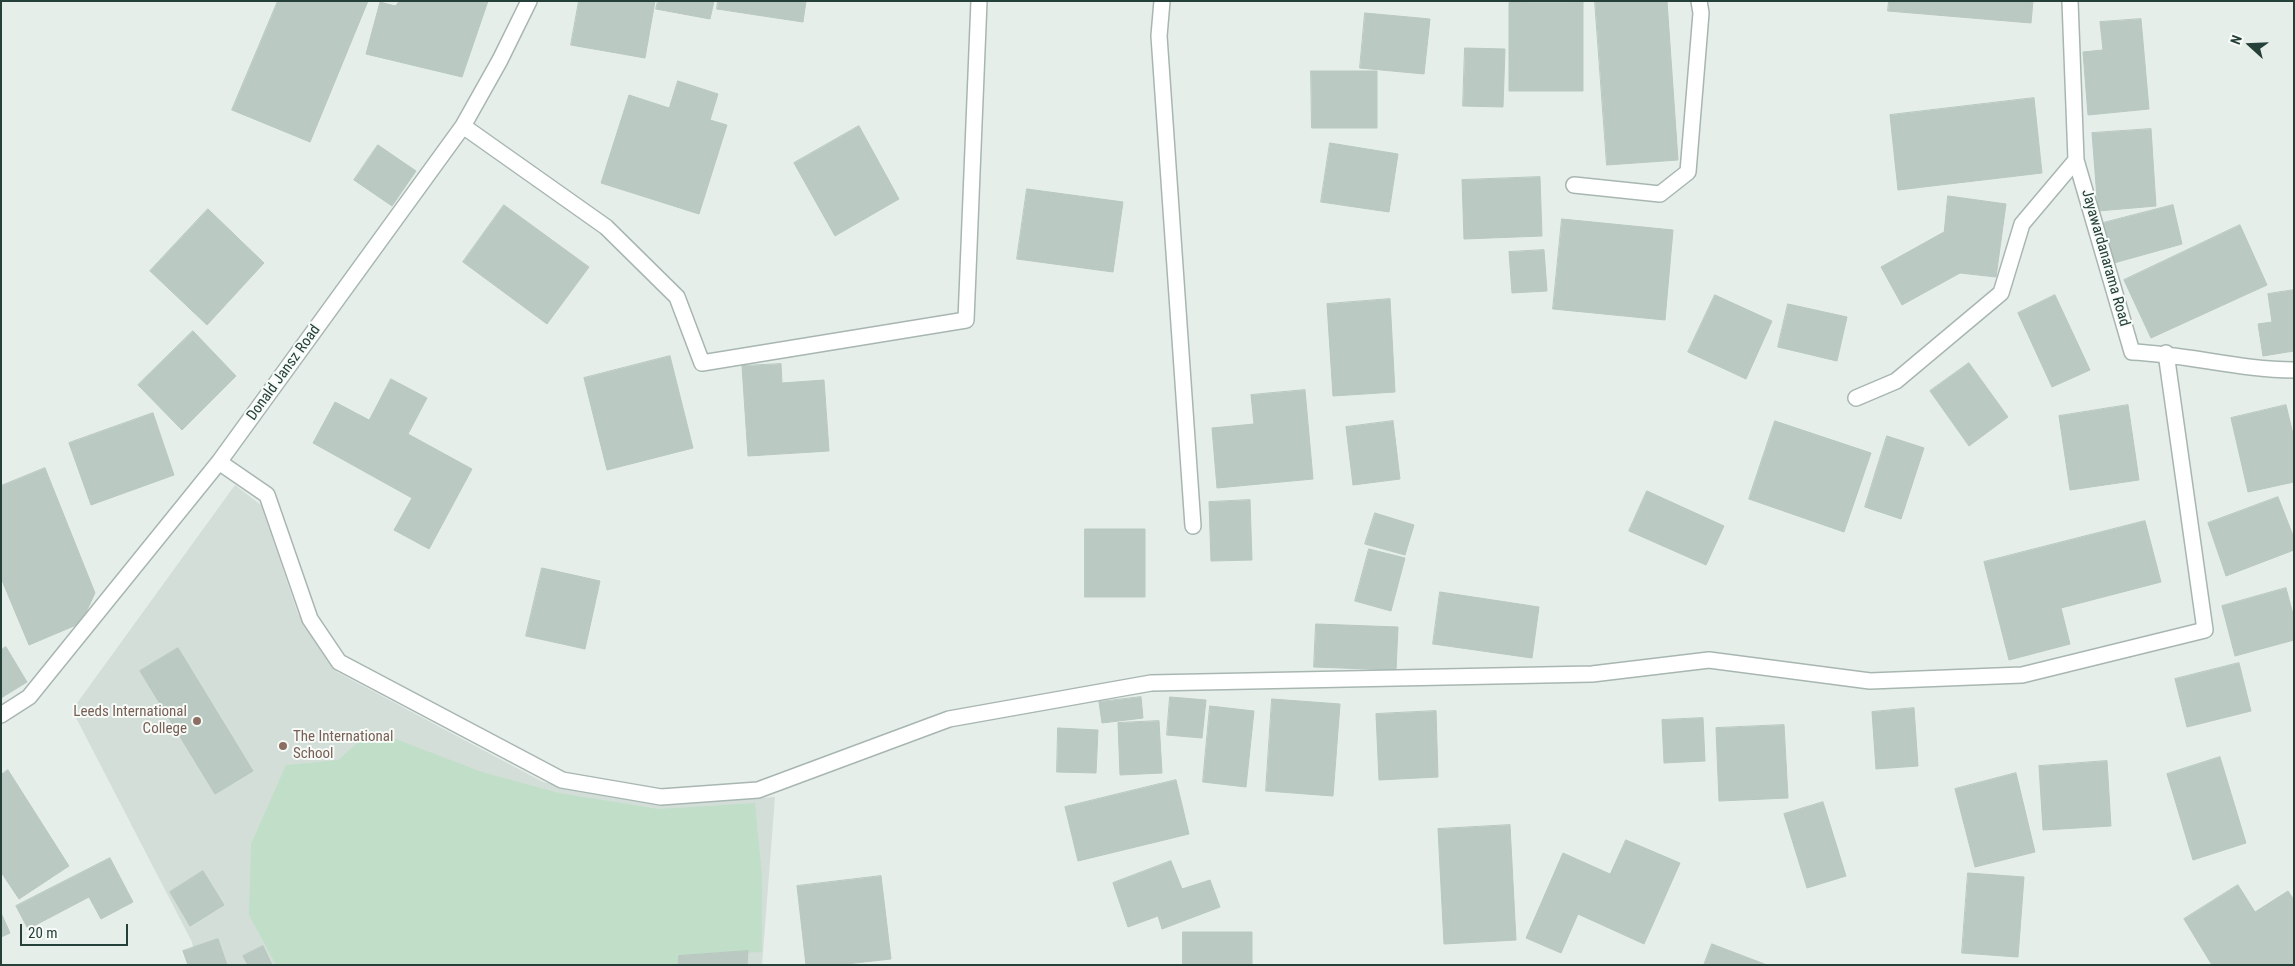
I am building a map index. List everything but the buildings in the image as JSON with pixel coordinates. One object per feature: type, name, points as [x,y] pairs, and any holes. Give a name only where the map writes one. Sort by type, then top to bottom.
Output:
[{"type":"street","name":"Donald Jansz Road","points":[[1,715],[29,697],[219,462],[463,126],[500,60],[529,1]]},
{"type":"street","points":[[463,126],[613,234],[677,297],[702,363],[966,320],[979,1]]},
{"type":"street","points":[[1162,1],[1159,36],[1193,526]]},
{"type":"street","points":[[1574,185],[1660,194],[1688,172],[1701,13],[1699,1]]},
{"type":"street","name":"Jayawardanarama Road","points":[[2070,1],[2076,160],[2132,352],[2166,353],[2261,370],[2294,370]]},
{"type":"street","points":[[1856,398],[1896,381],[2001,293],[2022,224],[2076,160]]},
{"type":"street","points":[[219,462],[267,495],[310,618],[339,662],[562,780],[661,797],[758,790],[949,719],[1151,683],[1592,674],[1709,660],[1870,681],[2022,675],[2205,630],[2166,353]]},
{"type":"shaded area","name":"The International School","points":[[235,485],[261,505],[298,614],[337,672],[543,782],[655,803],[775,797],[762,965],[196,965],[192,942],[72,710]]},
{"type":"green space","points":[[372,730],[482,772],[559,793],[658,809],[755,803],[762,876],[762,952],[679,956],[678,965],[276,965],[249,915],[251,844],[286,765],[338,760]]},
{"type":"place","name":"Leeds International College","points":[[197,721]]},
{"type":"place","name":"The International School","points":[[283,746]]}]
